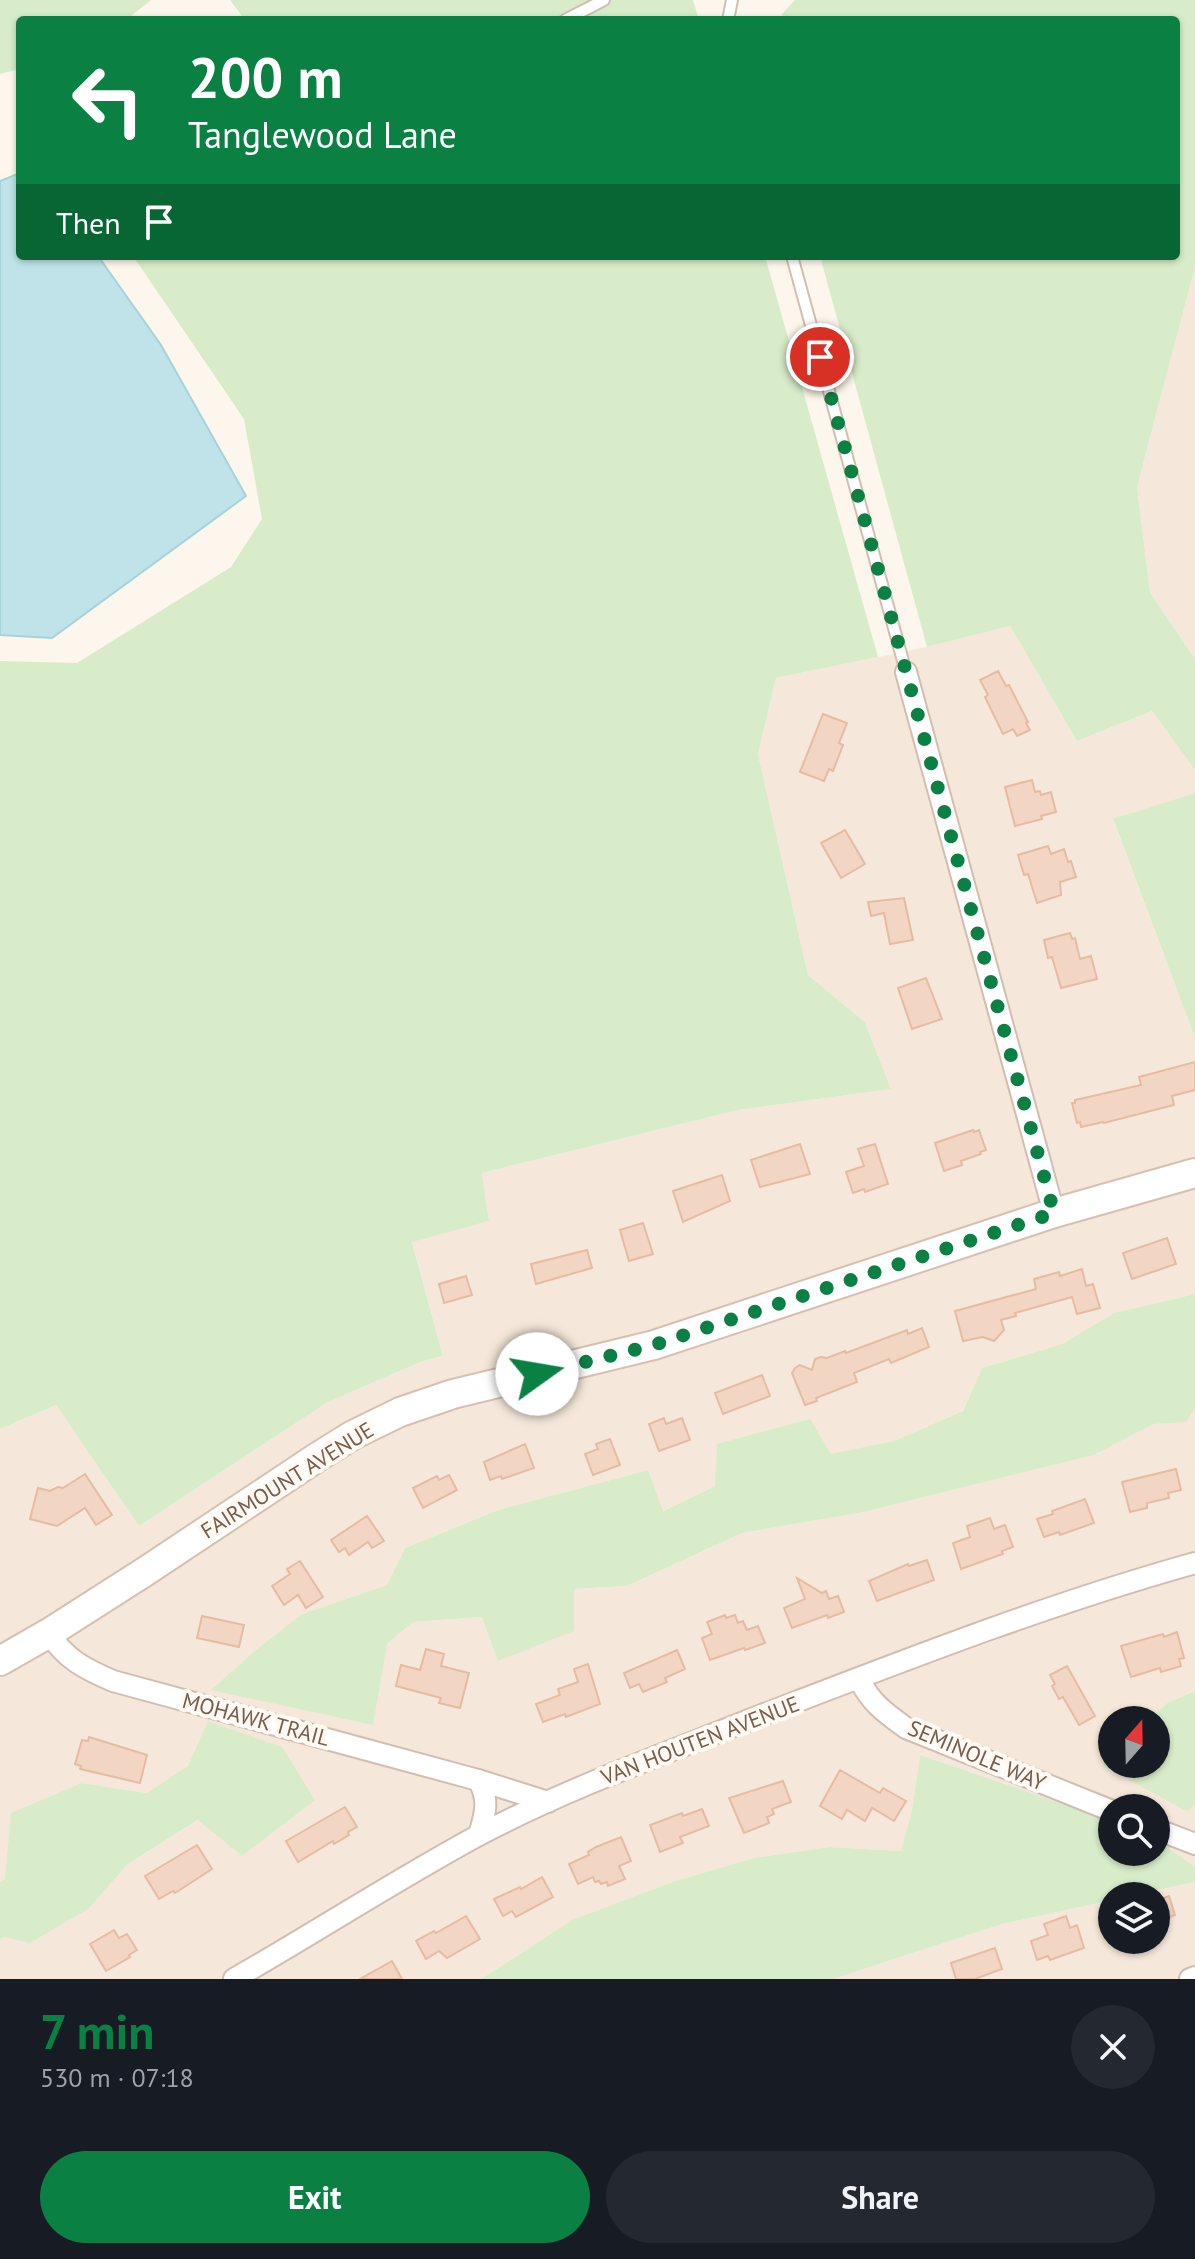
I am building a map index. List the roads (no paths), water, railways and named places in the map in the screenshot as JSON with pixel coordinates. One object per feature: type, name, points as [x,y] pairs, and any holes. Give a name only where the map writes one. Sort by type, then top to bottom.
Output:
[{"type":"main road","name":"FAIRMOUNT AVENUE","points":[[0,1661],[49,1633],[316,1458],[353,1435],[400,1412],[453,1394],[654,1345],[1054,1213],[1195,1173]]},
{"type":"street","points":[[906,672],[1054,1213]]},
{"type":"street","name":"VAN HOUTEN AVENUE","points":[[234,1979],[479,1835],[640,1762],[1011,1622],[1118,1585],[1195,1563]]},
{"type":"street","name":"MOHAWK TRAIL","points":[[49,1633],[63,1653],[113,1681],[478,1780],[548,1802]]},
{"type":"street","name":"SEMINOLE WAY","points":[[859,1679],[878,1708],[906,1728],[1098,1805]]},
{"type":"street","points":[[478,1780],[487,1803],[479,1835]]},
{"type":"street","points":[[1170,1834],[1195,1844]]},
{"type":"lane","points":[[573,16],[604,0]]},
{"type":"lane","points":[[793,260],[906,672]]},
{"type":"water","points":[[16,175],[16,260],[101,260],[161,345],[246,496],[52,638],[0,635],[0,181]]}]
